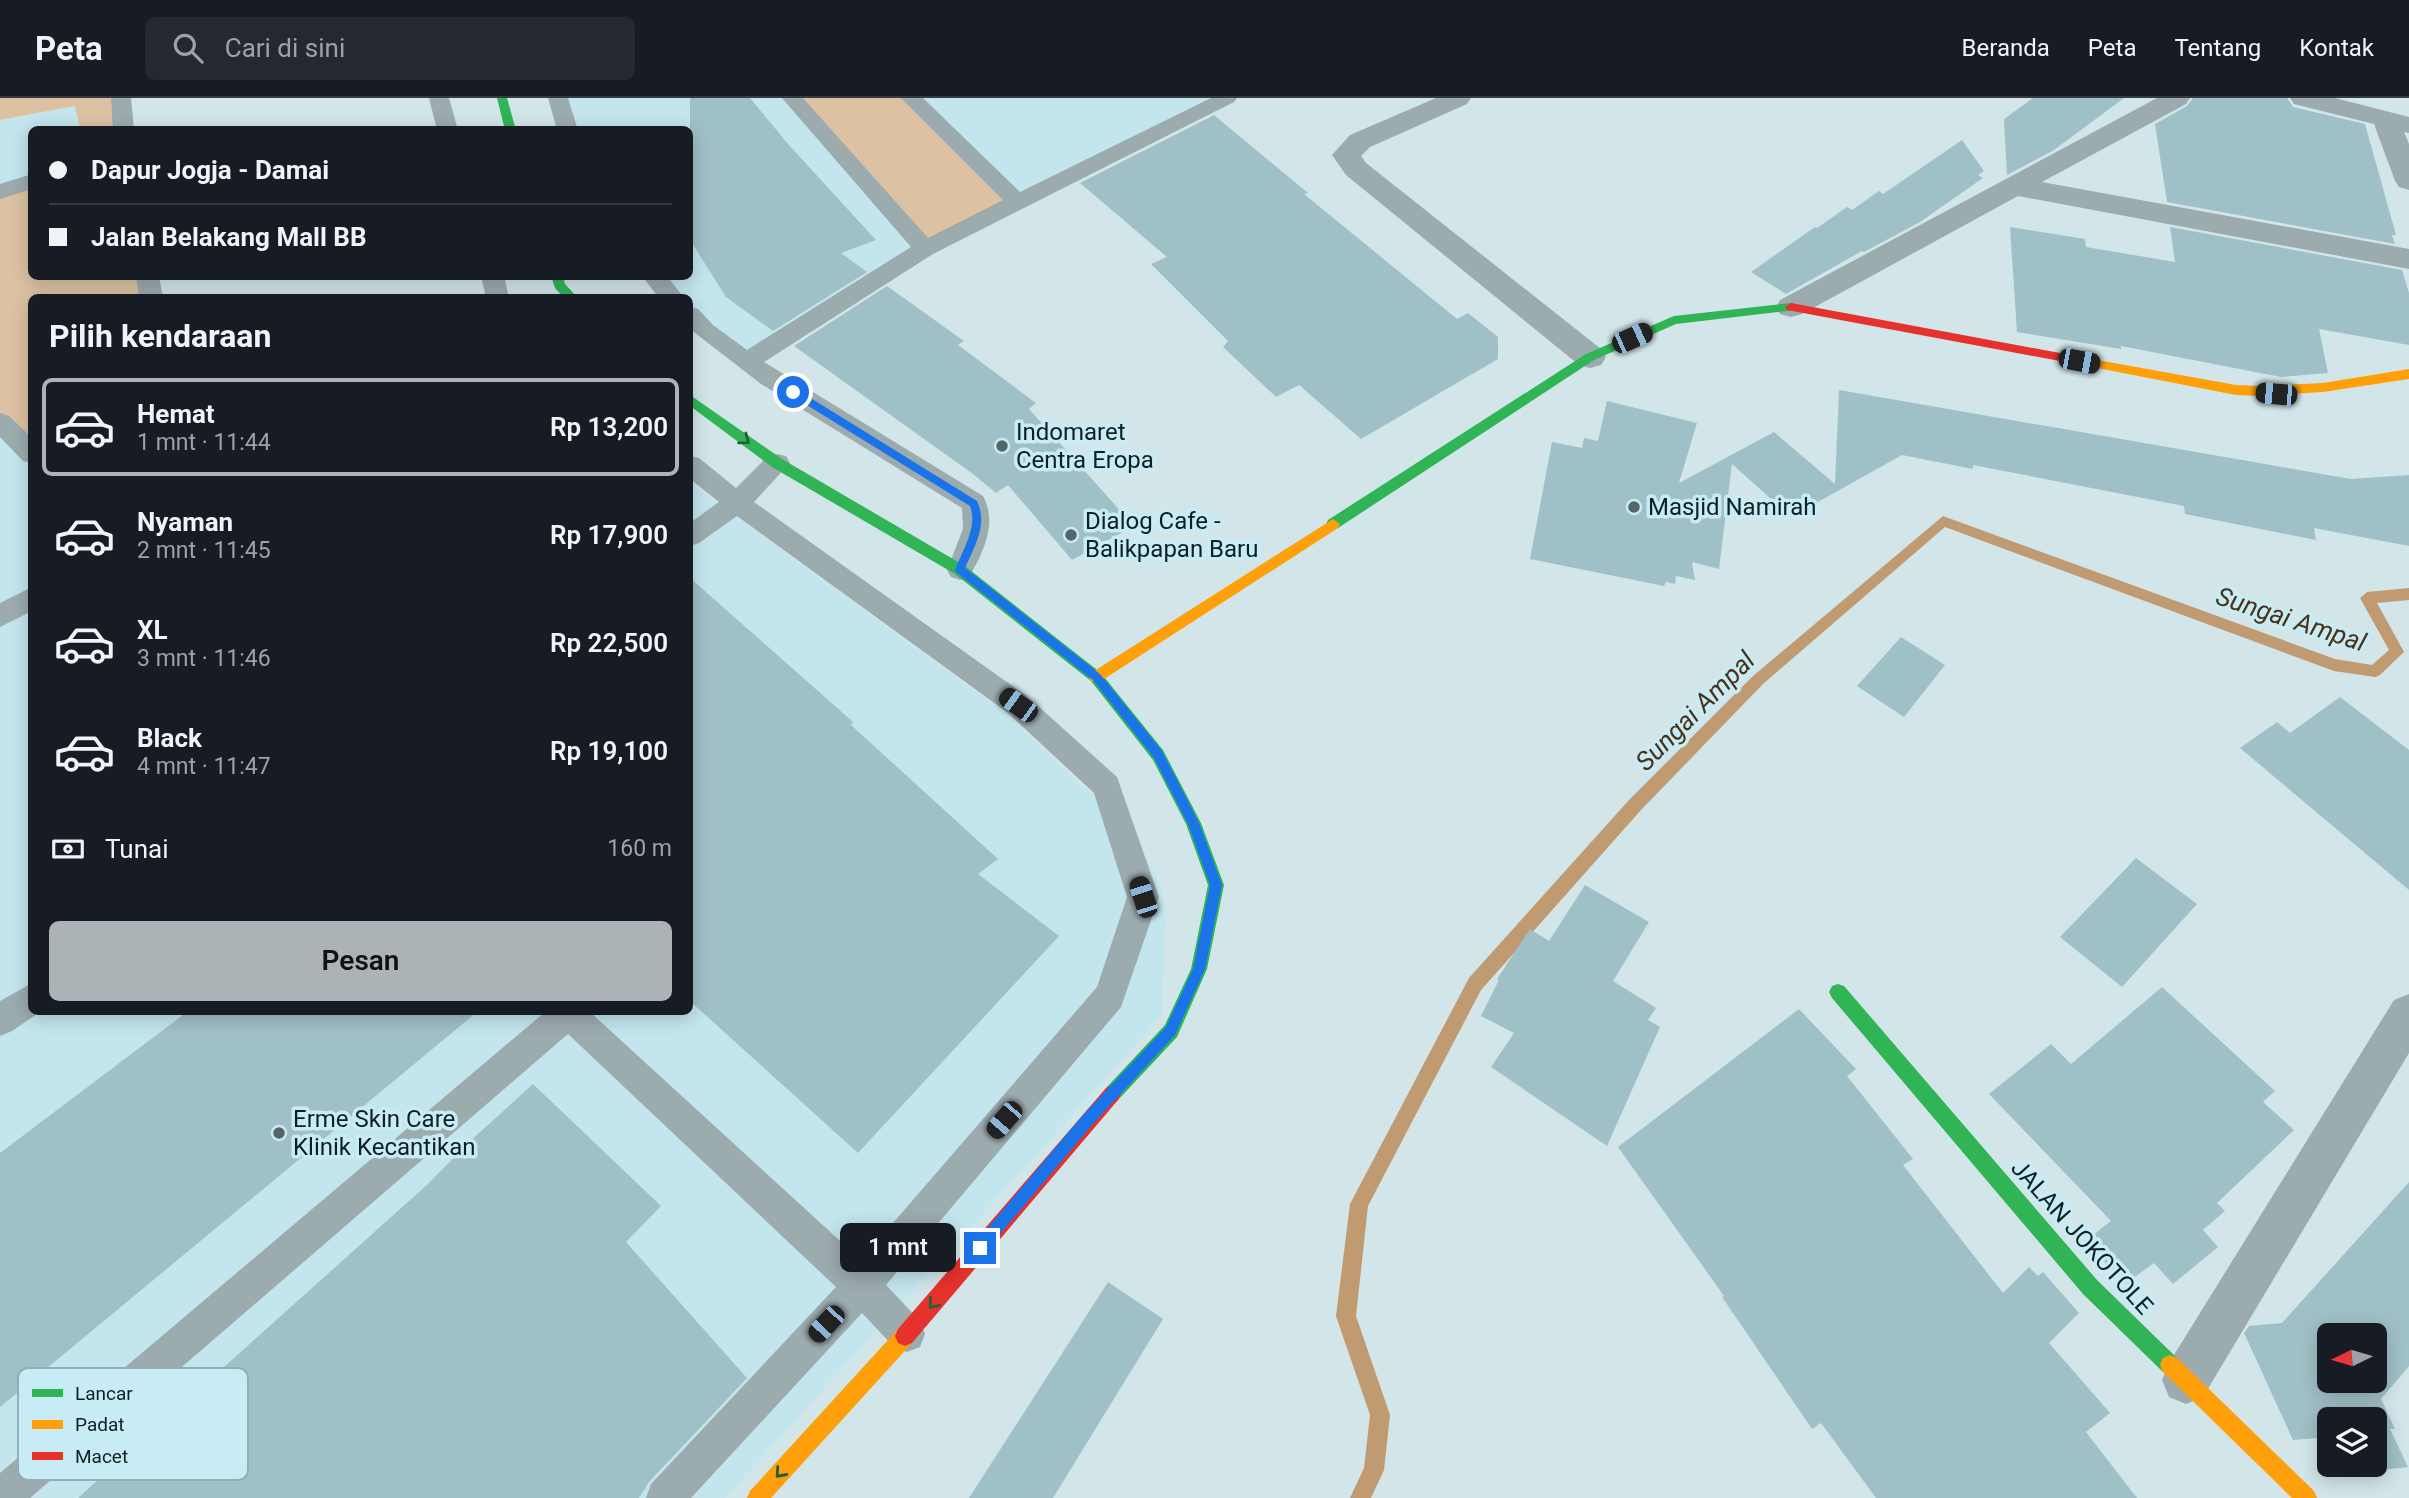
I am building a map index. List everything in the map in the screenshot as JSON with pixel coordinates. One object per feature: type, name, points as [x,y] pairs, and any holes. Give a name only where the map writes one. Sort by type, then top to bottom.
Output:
[{"type":"street","points":[[502,98],[511,126]]},
{"type":"street","points":[[1458,98],[1360,141],[1346,155],[1356,169],[1590,357]]},
{"type":"street","points":[[1791,307],[2177,98]]},
{"type":"street","points":[[2303,98],[2398,124],[2409,181]]},
{"type":"street","points":[[2013,186],[2409,259]]},
{"type":"street","points":[[557,280],[568,294]]},
{"type":"street","points":[[1096,677],[1590,357],[1674,320],[1791,307],[2235,390],[2276,394],[2333,389],[2409,374]]},
{"type":"street","points":[[693,402],[777,463],[960,570],[1096,677],[1158,755],[1193,823],[1216,885],[1199,969],[1171,1031],[1088,1120],[908,1334],[757,1498]]},
{"type":"street","name":"JALAN JOKOTOLE","points":[[1838,992],[2090,1287],[2307,1498]]},
{"type":"street","points":[[2186,1380],[2409,1014]]},
{"type":"lane","points":[[121,98],[124,126]]},
{"type":"lane","points":[[439,98],[448,126]]},
{"type":"lane","points":[[558,98],[567,126]]},
{"type":"lane","points":[[792,98],[925,249]]},
{"type":"lane","points":[[911,98],[1017,202]]},
{"type":"lane","points":[[747,362],[925,249],[1227,98]]},
{"type":"lane","points":[[0,192],[28,182]]},
{"type":"lane","points":[[657,280],[669,294]]},
{"type":"lane","points":[[695,329],[974,503],[978,516],[977,528],[960,570]]},
{"type":"lane","points":[[0,422],[28,450]]},
{"type":"lane","points":[[693,534],[737,503],[777,463]]},
{"type":"lane","points":[[665,1498],[862,1286],[1110,996],[1143,897],[1107,786],[1018,705],[737,503],[693,467]]},
{"type":"lane","points":[[0,616],[28,600]]},
{"type":"lane","points":[[0,1020],[28,1001]]},
{"type":"lane","points":[[152,1368],[564,1015]]},
{"type":"lane","points":[[571,1015],[862,1286],[908,1334]]},
{"type":"lane","points":[[0,1498],[21,1480]]},
{"type":"shaded area","points":[[0,98],[121,98],[124,126],[79,126],[75,106],[0,120]]},
{"type":"shaded area","points":[[558,98],[792,98],[925,249],[747,361],[705,331],[693,318],[693,294],[670,294],[656,280],[693,280],[693,126],[567,126]]},
{"type":"shaded area","points":[[792,98],[911,98],[1017,202],[925,249]]},
{"type":"shaded area","points":[[911,98],[1227,98],[1017,202]]},
{"type":"shaded area","points":[[75,106],[79,126],[28,126],[28,182],[0,192],[0,121]]},
{"type":"shaded area","points":[[28,182],[28,280],[150,280],[152,294],[28,294],[28,443],[0,414],[0,192]]},
{"type":"shaded area","points":[[0,422],[28,449],[28,1015],[693,1015],[693,485],[1002,711],[1129,830],[1156,875],[1166,909],[1161,1017],[725,1498],[0,1498]]},
{"type":"building","points":[[690,98],[750,98],[788,144],[876,240],[841,253],[867,272],[773,331],[726,297],[693,245],[693,126],[690,126]]},
{"type":"building","points":[[2033,98],[2124,98],[2054,150],[2007,175],[2004,119]]},
{"type":"building","points":[[2193,98],[2287,98],[2293,107],[2365,124],[2396,235],[2392,235],[2395,244],[2167,202],[2155,124],[2187,106]]},
{"type":"building","points":[[1214,115],[1308,193],[1304,194],[1457,319],[1468,313],[1498,337],[1498,359],[1361,439],[1299,385],[1276,397],[1223,347],[1228,341],[1151,264],[1167,257],[1080,183]]},
{"type":"building","points":[[1962,140],[1984,171],[1978,175],[1983,178],[1920,222],[1786,294],[1751,272],[1815,227],[1847,207],[1852,210],[1879,191],[1883,194]]},
{"type":"building","points":[[2010,227],[2085,239],[2086,247],[2175,262],[2170,227],[2402,270],[2409,293],[2409,345],[2319,329],[2328,373],[2281,377],[2121,346],[2121,349],[2017,332]]},
{"type":"building","points":[[887,286],[964,341],[958,345],[1036,403],[1029,409],[1134,526],[1072,560],[1008,485],[996,493],[794,346]]},
{"type":"building","points":[[1839,390],[2351,479],[2409,475],[2409,546],[2314,528],[2316,540],[2185,514],[2184,506],[1973,465],[1973,469],[1902,455],[1791,517],[1732,464],[1719,569],[1692,562],[1695,580],[1676,576],[1675,584],[1666,582],[1664,586],[1530,559],[1552,442],[1582,448],[1584,438],[1598,441],[1607,401],[1697,423],[1679,483],[1774,432],[1835,484]]},
{"type":"building","points":[[693,581],[853,722],[851,725],[998,859],[978,874],[1059,936],[858,1153],[693,1004]]},
{"type":"building","points":[[1901,637],[1945,665],[1904,717],[1857,686]]},
{"type":"building","points":[[2340,697],[2409,750],[2409,890],[2240,748],[2277,722],[2290,733]]},
{"type":"building","points":[[2136,858],[2197,904],[2122,987],[2060,937]]},
{"type":"building","points":[[1585,885],[1649,922],[1613,981],[1656,1008],[1648,1020],[1660,1027],[1607,1146],[1491,1067],[1514,1033],[1481,1016],[1499,980],[1497,979],[1530,929],[1549,941]]},
{"type":"building","points":[[2162,987],[2275,1091],[2263,1102],[2294,1130],[2217,1203],[2225,1211],[2203,1230],[2218,1247],[2173,1284],[2154,1263],[2125,1284],[2085,1241],[2111,1221],[1989,1094],[2051,1044],[2071,1064]]},
{"type":"building","points":[[1799,1009],[1856,1069],[1847,1076],[1913,1159],[1903,1165],[2003,1293],[2029,1267],[2038,1276],[2043,1272],[2079,1313],[2049,1343],[2110,1413],[2086,1432],[2137,1498],[1876,1498],[1821,1423],[1812,1429],[1722,1297],[1724,1296],[1618,1147]]},
{"type":"building","points":[[183,1015],[473,1015],[47,1368],[18,1368],[18,1392],[0,1407],[0,1153]]},
{"type":"building","points":[[533,1084],[661,1206],[626,1242],[747,1378],[649,1482],[639,1498],[78,1498],[98,1480],[248,1480],[248,1368],[223,1368],[429,1183]]},
{"type":"building","points":[[2409,1182],[2409,1366],[2387,1392],[2387,1323],[2317,1323],[2317,1393],[2386,1393],[2381,1399],[2385,1407],[2317,1407],[2317,1438],[2293,1440],[2244,1333],[2249,1326],[2282,1323]]},
{"type":"building","points":[[1108,1282],[1163,1319],[1053,1498],[969,1498]]},
{"type":"building","points":[[2387,1412],[2395,1429],[2390,1429],[2408,1467],[2387,1469]]},
{"type":"waterway","name":"Sungai Ampal","points":[[1360,1498],[1374,1470],[1380,1415],[1346,1316],[1359,1204],[1475,984],[1635,805],[1758,680],[1943,521],[2334,665],[2375,671],[2397,652],[2367,598],[2409,594]]},
{"type":"traffic: fast","points":[[502,98],[510,126]]},
{"type":"traffic: fast","points":[[558,280],[568,294]]},
{"type":"traffic: fast","points":[[1333,524],[1590,357],[1674,320],[1791,307]]},
{"type":"traffic: fast","points":[[693,402],[777,463],[960,570],[1096,677],[1158,755],[1193,823],[1216,885],[1199,969],[1171,1031],[1112,1094]]},
{"type":"traffic: fast","points":[[1838,992],[2090,1287],[2170,1365]]},
{"type":"traffic: slow","points":[[2092,363],[2236,390],[2258,391],[2323,388],[2409,374]]},
{"type":"traffic: slow","points":[[1096,677],[1333,524]]},
{"type":"traffic: slow","points":[[757,1498],[905,1336]]},
{"type":"traffic: slow","points":[[2170,1365],[2307,1498]]},
{"type":"traffic: jam","points":[[1791,307],[2092,363]]},
{"type":"traffic: jam","points":[[905,1336],[1112,1094]]},
{"type":"place","name":"Indomaret Centra Eropa","points":[[1002,446]]},
{"type":"place","name":"Masjid Namirah","points":[[1634,507]]},
{"type":"place","name":"Dialog Cafe - Balikpapan Baru","points":[[1071,535]]},
{"type":"place","name":"Erme Skin Care Klinik Kecantikan","points":[[279,1133]]},
{"type":"route","points":[[793,392],[974,503],[978,516],[977,528],[960,570],[1096,677],[1158,755],[1193,823],[1216,885],[1199,969],[1171,1031],[1088,1120],[980,1248]]}]
